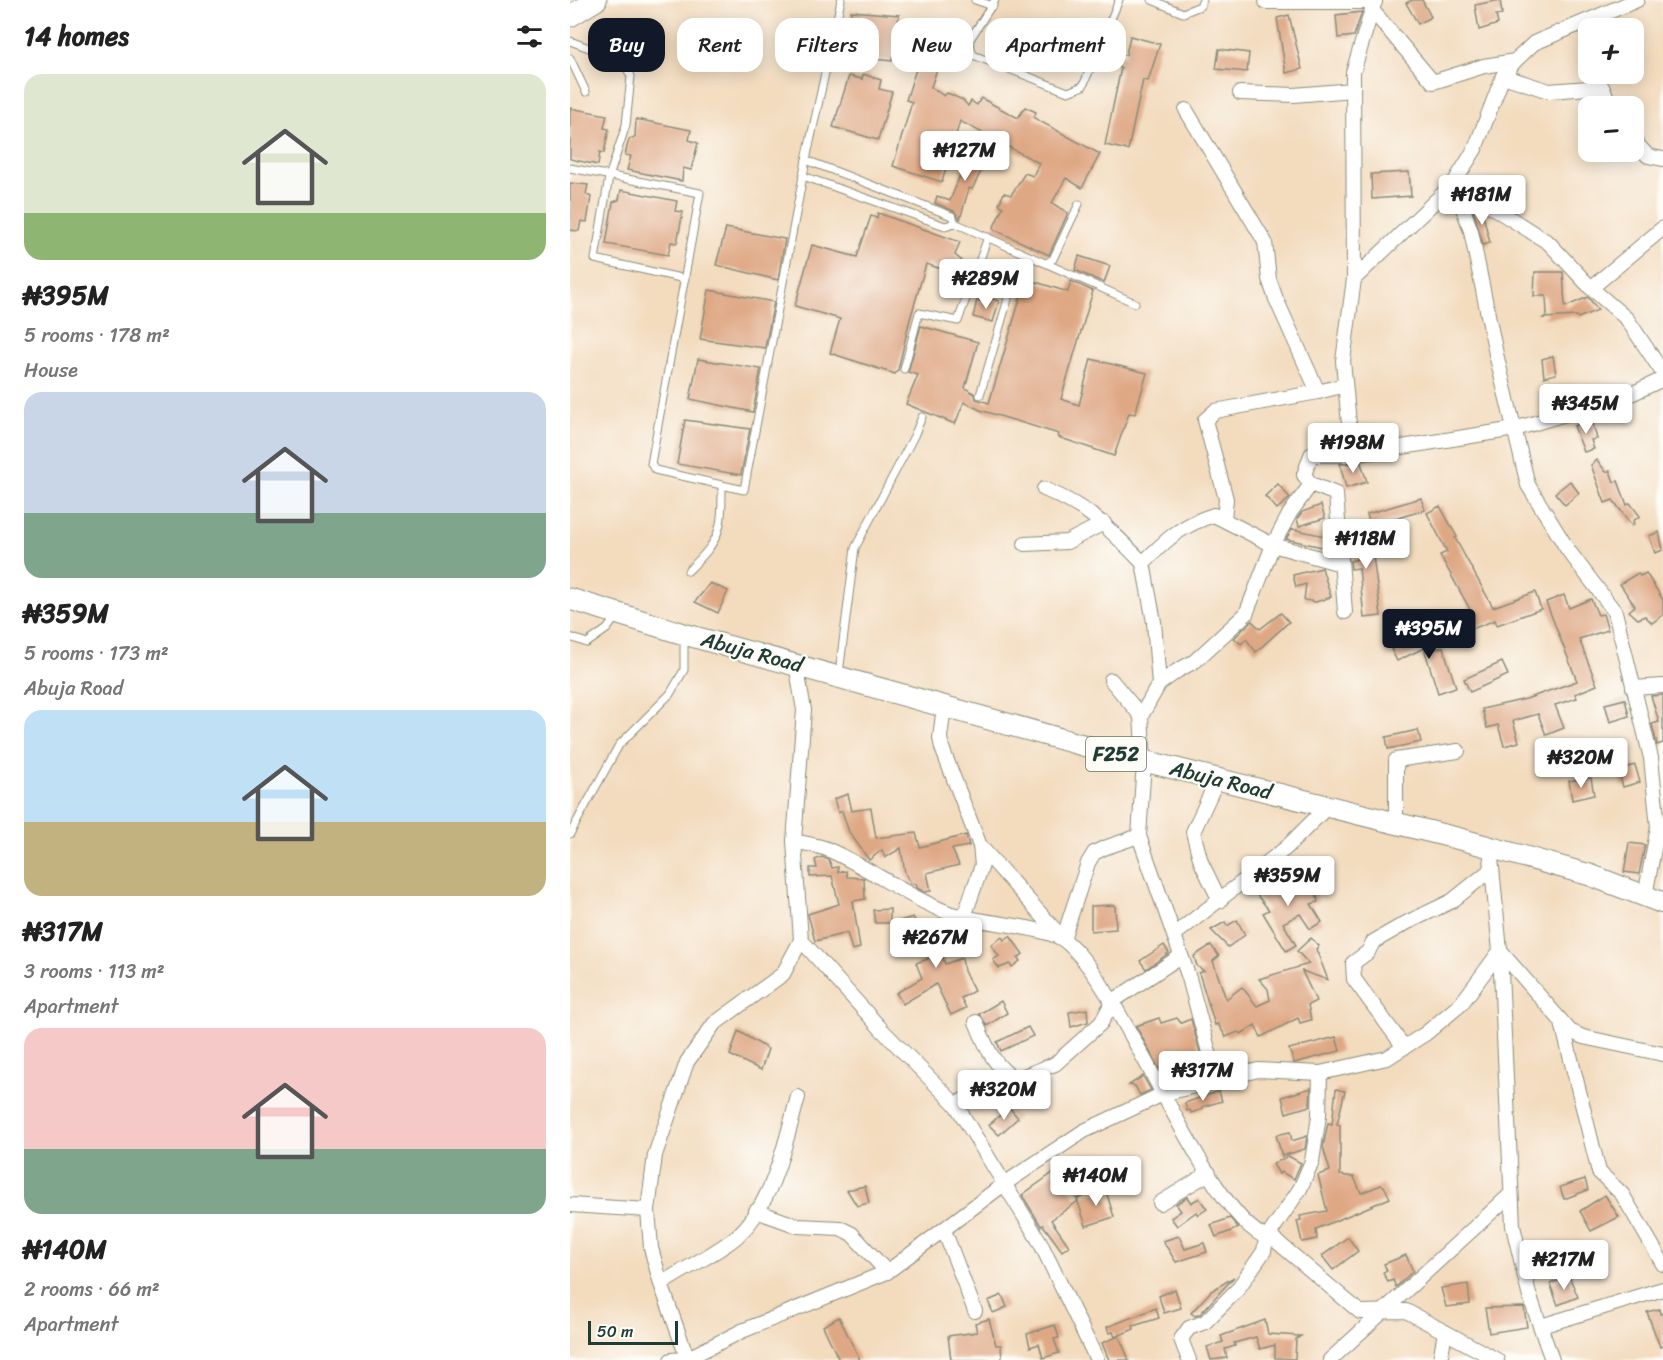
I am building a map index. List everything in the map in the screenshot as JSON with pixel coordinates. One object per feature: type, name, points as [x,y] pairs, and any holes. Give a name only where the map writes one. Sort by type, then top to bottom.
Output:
[{"type":"main road","points":[[570,16],[596,0]]},
{"type":"main road","name":"Abuja Road","points":[[570,599],[619,612],[684,634],[1144,762],[1490,847],[1590,875],[1654,900]]},
{"type":"street","points":[[1354,279],[1454,183],[1475,149],[1503,76],[1515,61],[1534,43],[1637,0]]},
{"type":"street","points":[[1266,2],[1374,4]]},
{"type":"street","points":[[1374,4],[1433,82],[1484,66],[1515,61]]},
{"type":"street","points":[[1352,455],[1343,361],[1354,279],[1353,72],[1374,4]]},
{"type":"street","points":[[1503,76],[1549,90],[1602,87],[1606,96]]},
{"type":"street","points":[[1240,93],[1294,95],[1353,90]]},
{"type":"street","points":[[1186,110],[1265,242],[1269,279],[1276,299],[1318,392]]},
{"type":"street","points":[[1644,152],[1648,156],[1663,159]]},
{"type":"street","points":[[1454,183],[1549,243],[1591,288],[1627,319],[1640,342],[1663,373]]},
{"type":"street","points":[[1454,183],[1471,231],[1496,354],[1532,493],[1568,550],[1615,612],[1651,758],[1658,827],[1654,900]]},
{"type":"street","points":[[1591,288],[1663,228]]},
{"type":"street","points":[[1346,612],[1336,494],[1311,484],[1304,475],[1311,455],[1352,455],[1515,429],[1629,395],[1663,379]]},
{"type":"street","points":[[1224,519],[1226,499],[1205,420],[1215,411],[1345,385]]},
{"type":"street","points":[[1217,1082],[1181,956],[1139,836],[1144,762],[1141,716],[1160,684],[1177,671],[1195,662],[1246,614],[1273,545],[1290,513],[1311,484]]},
{"type":"street","points":[[1044,489],[1076,502],[1104,522],[1143,563],[1154,622],[1160,684]]},
{"type":"street","points":[[1143,563],[1172,533],[1197,520],[1214,515],[1273,545],[1341,564]]},
{"type":"street","points":[[1025,544],[1066,542],[1104,522]]},
{"type":"street","points":[[687,1360],[651,1248],[648,1210],[655,1155],[687,1062],[714,1024],[783,974],[801,940],[794,841],[804,710],[796,664]]},
{"type":"street","points":[[1111,680],[1141,716]]},
{"type":"street","points":[[1633,688],[1663,686]]},
{"type":"street","points":[[944,706],[940,738],[942,748],[980,846],[982,865],[964,917]]},
{"type":"street","points":[[1396,823],[1396,760],[1458,751]]},
{"type":"street","points":[[1217,780],[1193,832],[1201,862],[1220,901]]},
{"type":"street","points":[[1174,935],[1286,848],[1328,806]]},
{"type":"street","points":[[1063,939],[1088,863],[1094,853],[1139,836]]},
{"type":"street","points":[[794,841],[828,849],[914,897],[951,914],[1063,939]]},
{"type":"street","points":[[980,846],[1063,939],[1113,1001],[1163,1094],[1228,1205],[1266,1239],[1275,1240],[1360,1312],[1406,1311],[1497,1360]]},
{"type":"street","points":[[1490,847],[1500,951],[1513,1226],[1529,1294],[1552,1360]]},
{"type":"street","points":[[1404,1047],[1354,979],[1353,963],[1368,952],[1373,942],[1452,901],[1492,869]]},
{"type":"street","points":[[801,940],[882,1030],[956,1105],[1040,1242],[1097,1360]]},
{"type":"street","points":[[1500,951],[1562,1023],[1583,1037],[1663,1054]]},
{"type":"street","points":[[671,1360],[687,1360],[742,1331],[887,1272],[1004,1184],[1084,1131],[1163,1094],[1258,1070],[1320,1073],[1387,1058],[1461,1004],[1500,951]]},
{"type":"street","points":[[976,1022],[987,1047],[1004,1073],[1016,1079],[1055,1064],[1101,1023],[1113,1001],[1181,956]]},
{"type":"street","points":[[1562,1023],[1599,1172],[1622,1194],[1663,1264]]},
{"type":"street","points":[[956,1105],[1004,1073]]},
{"type":"street","points":[[1189,1360],[1181,1339],[1183,1335],[1189,1329],[1205,1322],[1237,1290],[1264,1251],[1266,1239],[1300,1189],[1312,1161],[1319,1116],[1320,1073]]},
{"type":"street","points":[[661,1284],[733,1240],[756,1211],[776,1176],[798,1097]]},
{"type":"street","points":[[1160,1203],[1209,1173]]},
{"type":"street","points":[[1330,1360],[1510,1195]]},
{"type":"street","points":[[570,1205],[648,1210]]},
{"type":"street","points":[[756,1211],[798,1226],[840,1228],[852,1234],[887,1272]]},
{"type":"street","points":[[944,1230],[975,1311]]},
{"type":"street","points":[[1541,1326],[1663,1289]]},
{"type":"street","points":[[1440,1360],[1444,1332]]},
{"type":"lane","points":[[570,168],[700,193],[651,464],[655,470],[740,491],[746,487],[806,160],[841,0]]},
{"type":"lane","points":[[975,0],[994,3]]},
{"type":"lane","points":[[994,3],[969,41],[974,55],[1068,92],[1083,86],[1119,0]]},
{"type":"lane","points":[[1152,0],[1183,13],[1200,6],[1203,0]]},
{"type":"lane","points":[[570,41],[622,60],[631,76],[626,125],[609,177],[595,259],[685,279]]},
{"type":"lane","points":[[570,58],[586,93]]},
{"type":"lane","points":[[806,160],[952,216],[955,223]]},
{"type":"lane","points":[[803,176],[945,226],[955,223],[1048,262],[1135,303]]},
{"type":"lane","points":[[1048,262],[1053,259],[1079,204]]},
{"type":"lane","points":[[904,369],[919,314],[958,321],[988,237]]},
{"type":"lane","points":[[971,281],[1003,290],[1008,299],[980,395]]},
{"type":"lane","points":[[838,676],[855,548],[922,417]]},
{"type":"lane","points":[[688,571],[707,553],[719,534],[722,520],[722,486]]},
{"type":"lane","points":[[570,637],[587,643],[607,629],[619,612]]},
{"type":"lane","points":[[570,834],[618,744],[670,694],[684,670],[684,634]]},
{"type":"building","points":[[1412,0],[1422,0],[1431,17],[1418,24],[1406,3]]},
{"type":"building","points":[[1500,0],[1502,14],[1496,15],[1498,24],[1479,30],[1475,5]]},
{"type":"building","points":[[851,11],[899,15],[899,18],[891,18],[891,61],[879,60],[879,18],[850,18]]},
{"type":"building","points":[[1362,12],[1354,36],[1338,38],[1336,15]]},
{"type":"building","points":[[1289,15],[1302,69],[1286,73],[1277,18]]},
{"type":"building","points":[[1130,36],[1160,44],[1148,81],[1143,80],[1128,150],[1105,145],[1120,72],[1126,72],[1126,55]]},
{"type":"building","points":[[1219,49],[1249,53],[1247,72],[1216,69]]},
{"type":"building","points":[[915,72],[936,72],[931,87],[944,96],[947,93],[963,100],[968,106],[971,101],[977,105],[981,98],[1018,118],[1025,107],[1036,112],[1034,118],[1100,154],[1082,188],[1066,178],[1052,203],[1068,213],[1049,255],[993,229],[1003,207],[999,204],[1004,193],[1011,195],[1025,173],[1033,176],[1039,163],[960,121],[942,182],[893,166],[912,102],[906,100]]},
{"type":"building","points":[[863,74],[881,80],[879,89],[892,92],[878,140],[833,127],[849,76],[862,79]]},
{"type":"building","points":[[570,108],[607,115],[604,128],[609,129],[604,153],[600,152],[598,165],[570,159]]},
{"type":"building","points":[[636,119],[691,130],[689,140],[698,143],[691,170],[683,168],[682,181],[627,170],[631,156],[625,155],[629,139],[635,137]]},
{"type":"building","points":[[971,147],[989,156],[972,189],[969,188],[960,219],[954,211],[935,203],[937,196],[950,201]]},
{"type":"building","points":[[1409,172],[1411,196],[1372,199],[1371,174]]},
{"type":"building","points":[[570,183],[588,185],[586,194],[591,197],[587,222],[581,221],[579,231],[570,230]]},
{"type":"building","points":[[621,190],[677,201],[675,211],[683,212],[677,243],[671,242],[668,255],[606,244],[613,202],[619,200]]},
{"type":"building","points":[[1477,208],[1482,211],[1490,243],[1483,245],[1473,209]]},
{"type":"building","points":[[878,213],[960,242],[955,255],[961,260],[957,274],[926,264],[898,370],[895,374],[830,353],[840,319],[795,306],[812,245],[857,257],[871,216],[877,218]]},
{"type":"building","points":[[726,228],[785,239],[778,280],[716,265]]},
{"type":"building","points":[[1079,256],[1110,266],[1104,283],[1075,270]]},
{"type":"building","points":[[1535,272],[1563,272],[1565,307],[1588,297],[1598,310],[1578,318],[1577,316],[1543,318],[1547,315],[1546,296],[1534,296]]},
{"type":"building","points":[[1026,279],[1068,292],[1071,281],[1093,291],[1061,399],[1079,405],[1091,359],[1147,373],[1135,414],[1129,413],[1114,456],[1058,437],[1059,434],[980,410],[964,402],[955,424],[906,404],[918,375],[908,372],[921,326],[978,342],[965,388],[975,394],[976,399],[989,403]]},
{"type":"building","points":[[709,290],[774,302],[765,348],[700,339]]},
{"type":"building","points":[[988,298],[999,301],[993,322],[973,317],[977,300],[987,303]]},
{"type":"building","points":[[1553,356],[1556,374],[1544,377],[1542,359]]},
{"type":"building","points":[[698,359],[761,369],[753,412],[690,399]]},
{"type":"building","points":[[685,420],[750,429],[741,475],[677,464]]},
{"type":"building","points":[[1592,420],[1597,439],[1591,440],[1594,449],[1584,452],[1574,426]]},
{"type":"building","points":[[1597,460],[1606,472],[1610,471],[1614,482],[1618,481],[1627,505],[1630,503],[1640,516],[1633,521],[1632,526],[1613,500],[1605,503],[1591,465]]},
{"type":"building","points":[[1361,463],[1367,482],[1346,488],[1340,464]]},
{"type":"building","points":[[1570,481],[1579,493],[1565,505],[1555,493]]},
{"type":"building","points":[[1278,484],[1290,498],[1277,509],[1265,496]]},
{"type":"building","points":[[1421,498],[1425,510],[1370,526],[1367,514]]},
{"type":"building","points":[[1321,505],[1325,518],[1299,526],[1297,519],[1302,512]]},
{"type":"building","points":[[1440,506],[1493,607],[1535,592],[1541,609],[1497,625],[1495,620],[1459,634],[1455,623],[1473,615],[1440,555],[1447,552],[1427,513]]},
{"type":"building","points":[[1369,526],[1381,616],[1364,618],[1359,568],[1351,569],[1350,561],[1366,557],[1352,554],[1349,528]]},
{"type":"building","points":[[1292,529],[1330,537],[1331,549],[1286,539]]},
{"type":"building","points":[[1659,532],[1663,550],[1655,553],[1649,536]]},
{"type":"building","points":[[1322,568],[1331,597],[1316,602],[1304,600],[1306,584],[1296,587],[1293,575]]},
{"type":"building","points":[[1638,573],[1640,576],[1646,573],[1663,600],[1663,615],[1652,623],[1645,616],[1638,619],[1629,611],[1635,606],[1620,584]]},
{"type":"building","points":[[710,583],[728,591],[718,613],[695,602]]},
{"type":"building","points":[[1564,595],[1569,608],[1591,599],[1598,615],[1603,614],[1608,630],[1579,639],[1597,685],[1575,694],[1577,698],[1555,705],[1564,728],[1546,735],[1538,714],[1513,721],[1519,742],[1504,746],[1498,725],[1487,728],[1482,709],[1526,699],[1577,681],[1546,602]]},
{"type":"building","points":[[1281,613],[1289,622],[1256,652],[1246,639],[1241,644],[1234,638],[1252,621],[1260,629]]},
{"type":"building","points":[[1428,632],[1436,649],[1443,647],[1456,687],[1438,693],[1424,648],[1397,661],[1391,649]]},
{"type":"building","points":[[1502,662],[1508,675],[1470,692],[1464,679]]},
{"type":"building","points":[[1663,695],[1663,743],[1657,745],[1652,724],[1659,722],[1651,696]]},
{"type":"building","points":[[1625,699],[1629,716],[1610,722],[1605,704]]},
{"type":"building","points":[[1418,730],[1421,742],[1388,749],[1386,737]]},
{"type":"building","points":[[1635,765],[1640,782],[1623,787],[1618,770]]},
{"type":"building","points":[[1591,778],[1594,795],[1572,800],[1569,781]]},
{"type":"building","points":[[848,794],[852,811],[871,808],[876,838],[916,833],[920,847],[966,835],[969,846],[952,849],[959,865],[927,873],[931,891],[925,892],[917,888],[916,884],[911,884],[905,873],[901,848],[885,858],[882,850],[869,860],[849,832],[842,811],[838,813],[834,799]]},
{"type":"building","points":[[1629,843],[1645,845],[1639,874],[1624,872]]},
{"type":"building","points":[[822,857],[829,860],[832,868],[838,867],[838,872],[846,871],[847,877],[864,878],[865,899],[853,901],[860,948],[852,950],[847,933],[815,941],[808,914],[839,904],[832,876],[810,877],[810,868],[817,868],[815,860]]},
{"type":"building","points":[[1288,868],[1294,875],[1283,885],[1300,893],[1316,890],[1318,902],[1311,904],[1322,922],[1310,929],[1300,914],[1283,923],[1296,945],[1286,951],[1263,913],[1269,910],[1256,894]]},
{"type":"building","points":[[1115,905],[1116,929],[1091,931],[1091,906]]},
{"type":"building","points":[[890,909],[890,923],[875,923],[873,910]]},
{"type":"building","points":[[913,917],[916,923],[942,920],[943,925],[933,928],[945,964],[962,958],[964,971],[974,991],[961,998],[966,1008],[951,1015],[936,984],[903,1004],[896,993],[922,978],[916,963],[928,959],[920,931],[900,937],[896,922]]},
{"type":"building","points":[[1237,920],[1245,935],[1228,947],[1211,930],[1225,922],[1227,926]]},
{"type":"building","points":[[1010,936],[1023,954],[1018,958],[1020,961],[1012,967],[1010,964],[999,968],[993,960],[999,956],[991,945],[1002,937],[1004,940]]},
{"type":"building","points":[[1311,938],[1319,946],[1316,949],[1328,980],[1302,971],[1316,1001],[1308,1005],[1311,1020],[1300,1023],[1298,1018],[1261,1037],[1255,1025],[1241,1034],[1238,1032],[1226,1037],[1218,1024],[1215,1025],[1199,973],[1204,971],[1197,966],[1194,956],[1211,945],[1219,956],[1213,961],[1226,999],[1242,987],[1257,1006],[1270,1000],[1268,989],[1259,979],[1309,964],[1297,951]]},
{"type":"building","points":[[1164,945],[1169,953],[1146,969],[1140,961]]},
{"type":"building","points":[[1001,1001],[1007,1013],[987,1026],[979,1014]]},
{"type":"building","points":[[1087,1009],[1088,1022],[1071,1027],[1069,1012]]},
{"type":"building","points":[[1159,1018],[1161,1023],[1177,1018],[1181,1023],[1191,1019],[1202,1059],[1180,1066],[1182,1073],[1164,1078],[1136,1026]]},
{"type":"building","points":[[1028,1027],[1033,1036],[1001,1051],[997,1042]]},
{"type":"building","points":[[738,1031],[768,1049],[761,1070],[730,1055]]},
{"type":"building","points":[[1336,1037],[1340,1051],[1294,1063],[1289,1049]]},
{"type":"building","points":[[1143,1076],[1151,1090],[1140,1095],[1135,1086],[1129,1085]]},
{"type":"building","points":[[1311,1088],[1310,1106],[1286,1113],[1282,1097]]},
{"type":"building","points":[[1336,1089],[1345,1091],[1337,1124],[1340,1125],[1340,1175],[1354,1177],[1361,1193],[1381,1185],[1384,1186],[1390,1198],[1316,1229],[1317,1239],[1302,1242],[1297,1221],[1301,1220],[1300,1216],[1327,1211],[1318,1175],[1330,1171],[1323,1147],[1328,1123],[1332,1124]]},
{"type":"building","points":[[1219,1091],[1222,1101],[1191,1113],[1190,1110],[1187,1111],[1185,1103]]},
{"type":"building","points":[[1009,1107],[1018,1118],[999,1135],[989,1125]]},
{"type":"building","points":[[1290,1132],[1292,1141],[1307,1136],[1305,1149],[1282,1156],[1276,1135]]},
{"type":"building","points":[[1288,1156],[1301,1163],[1294,1179],[1281,1172],[1279,1174],[1273,1164]]},
{"type":"building","points":[[1057,1170],[1078,1201],[1051,1220],[1069,1246],[1062,1251],[1043,1225],[1041,1226],[1022,1195]]},
{"type":"building","points":[[1585,1179],[1588,1190],[1564,1199],[1560,1187]]},
{"type":"building","points":[[865,1186],[869,1203],[857,1206],[847,1190]]},
{"type":"building","points":[[1105,1188],[1114,1217],[1086,1226],[1077,1199]]},
{"type":"building","points":[[1605,1195],[1619,1217],[1591,1231],[1580,1211]]},
{"type":"building","points":[[1187,1197],[1191,1203],[1199,1198],[1207,1209],[1198,1215],[1196,1212],[1177,1226],[1171,1218],[1181,1211],[1176,1204]]},
{"type":"building","points":[[1230,1218],[1239,1228],[1216,1237],[1211,1225]]},
{"type":"building","points":[[1179,1236],[1185,1249],[1204,1243],[1207,1252],[1176,1262],[1163,1241]]},
{"type":"building","points":[[1348,1237],[1358,1251],[1333,1270],[1322,1256]]},
{"type":"building","points":[[1406,1255],[1413,1271],[1396,1287],[1393,1280],[1388,1282],[1383,1273],[1387,1271],[1384,1264]]},
{"type":"building","points":[[1569,1276],[1578,1297],[1558,1305],[1550,1284]]},
{"type":"building","points":[[1234,1277],[1200,1314],[1195,1316],[1191,1313],[1211,1291]]},
{"type":"building","points":[[1468,1284],[1470,1304],[1446,1307],[1441,1288]]},
{"type":"building","points":[[1175,1289],[1181,1308],[1164,1313],[1159,1296]]},
{"type":"building","points":[[1002,1295],[1007,1307],[993,1313],[988,1301]]},
{"type":"building","points":[[1524,1307],[1527,1327],[1489,1333],[1485,1308]]},
{"type":"building","points":[[1156,1308],[1159,1318],[1133,1326],[1134,1329],[1115,1337],[1113,1332],[1109,1333],[1107,1327]]},
{"type":"building","points":[[1659,1309],[1660,1314],[1663,1313],[1663,1346],[1660,1347],[1647,1312]]},
{"type":"building","points":[[839,1317],[860,1360],[839,1360],[823,1326]]},
{"type":"building","points":[[989,1319],[996,1345],[1001,1345],[1002,1360],[951,1360],[948,1336],[977,1332],[975,1323]]},
{"type":"building","points":[[1265,1320],[1268,1334],[1301,1336],[1296,1339],[1295,1359],[1275,1358],[1275,1345],[1260,1349],[1256,1337],[1234,1343],[1235,1346],[1225,1349],[1227,1358],[1211,1360],[1207,1347],[1223,1342],[1221,1336]]},
{"type":"building","points":[[1055,1325],[1059,1338],[1054,1339],[1059,1353],[1043,1358],[1039,1344],[1030,1347],[1027,1334]]},
{"type":"building","points":[[1119,1336],[1129,1360],[1109,1360],[1102,1343]]}]
